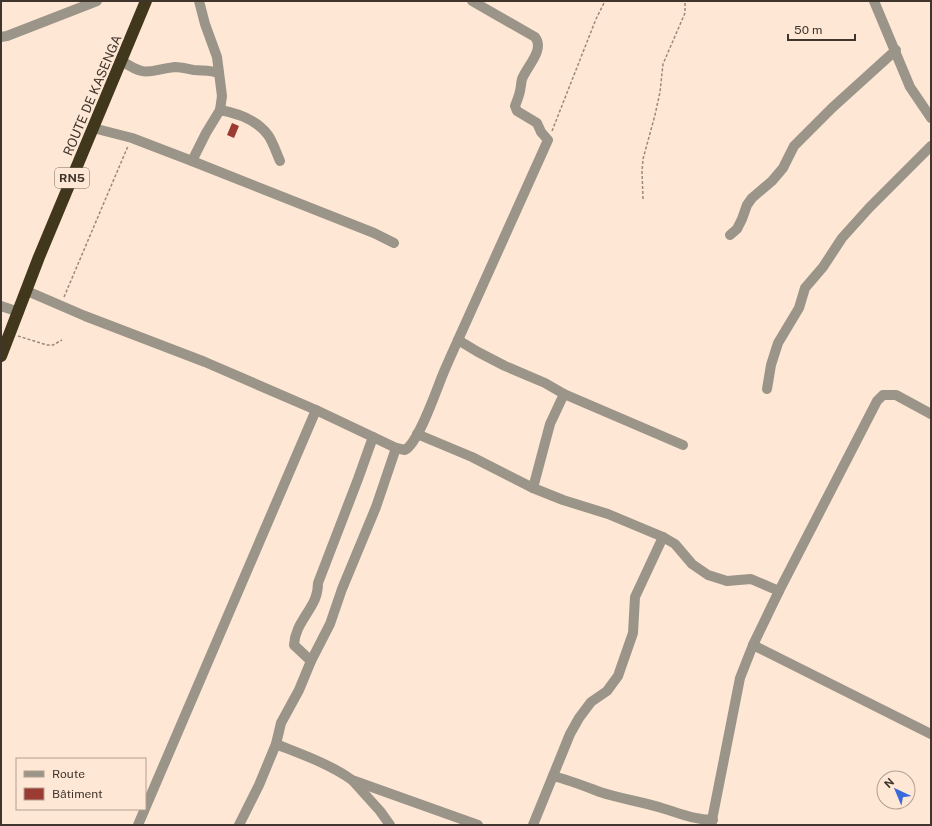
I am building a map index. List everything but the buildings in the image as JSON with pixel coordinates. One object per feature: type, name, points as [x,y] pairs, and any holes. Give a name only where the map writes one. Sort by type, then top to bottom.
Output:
[{"type":"highway","name":"ROUTE DE KASENGA","points":[[1,356],[11,334],[39,257],[146,1]]},
{"type":"street","points":[[1,37],[97,1]]},
{"type":"street","points":[[192,161],[220,110],[222,96],[217,57],[205,24],[199,1]]},
{"type":"street","points":[[27,291],[125,332],[204,362],[316,410],[396,448],[405,450],[417,434],[548,140],[541,132],[537,123],[517,111],[515,106],[520,92],[522,79],[537,51],[539,43],[537,39],[535,36],[487,11],[472,1]]},
{"type":"street","points":[[874,1],[896,50],[910,87],[931,118]]},
{"type":"street","points":[[730,236],[742,219],[746,205],[772,181],[783,168],[794,146],[832,108],[896,50]]},
{"type":"street","points":[[122,61],[140,72],[177,67],[219,73]]},
{"type":"street","points":[[220,110],[234,113],[259,126],[268,135],[280,161]]},
{"type":"street","points":[[93,128],[132,138],[374,233],[394,243]]},
{"type":"street","points":[[767,389],[778,343],[799,308],[805,288],[842,238],[869,208],[931,146]]},
{"type":"street","points":[[1,306],[19,312]]},
{"type":"street","points":[[458,340],[498,363],[525,376],[545,383],[564,394],[683,445]]},
{"type":"street","points":[[533,488],[550,424],[564,394]]},
{"type":"street","points":[[553,776],[600,792],[666,809],[712,823],[740,678],[779,591],[877,401],[883,395],[896,395],[931,414]]},
{"type":"street","points":[[146,806],[316,410]]},
{"type":"street","points":[[417,434],[472,457],[546,494],[608,514],[663,537],[675,544],[692,564],[708,575],[727,581],[751,579],[779,591]]},
{"type":"street","points":[[311,661],[294,645],[294,636],[316,598],[318,583],[358,479],[372,437]]},
{"type":"street","points":[[239,825],[259,785],[276,744],[281,723],[299,690],[311,661],[330,624],[342,589],[376,507],[396,448]]},
{"type":"street","points":[[533,825],[570,734],[579,718],[591,702],[607,691],[618,676],[633,633],[635,597],[663,537]]},
{"type":"street","points":[[754,645],[931,734]]},
{"type":"street","points":[[276,744],[312,758],[352,780],[478,825]]},
{"type":"street","points":[[352,780],[380,811],[390,825]]},
{"type":"street","points":[[138,825],[144,810]]},
{"type":"path","points":[[548,140],[596,19],[606,1]]},
{"type":"path","points":[[643,199],[643,159],[648,146],[660,92],[663,64],[685,13],[685,1]]},
{"type":"path","points":[[61,305],[132,138]]},
{"type":"path","points":[[11,334],[47,345],[53,345],[62,340]]}]
